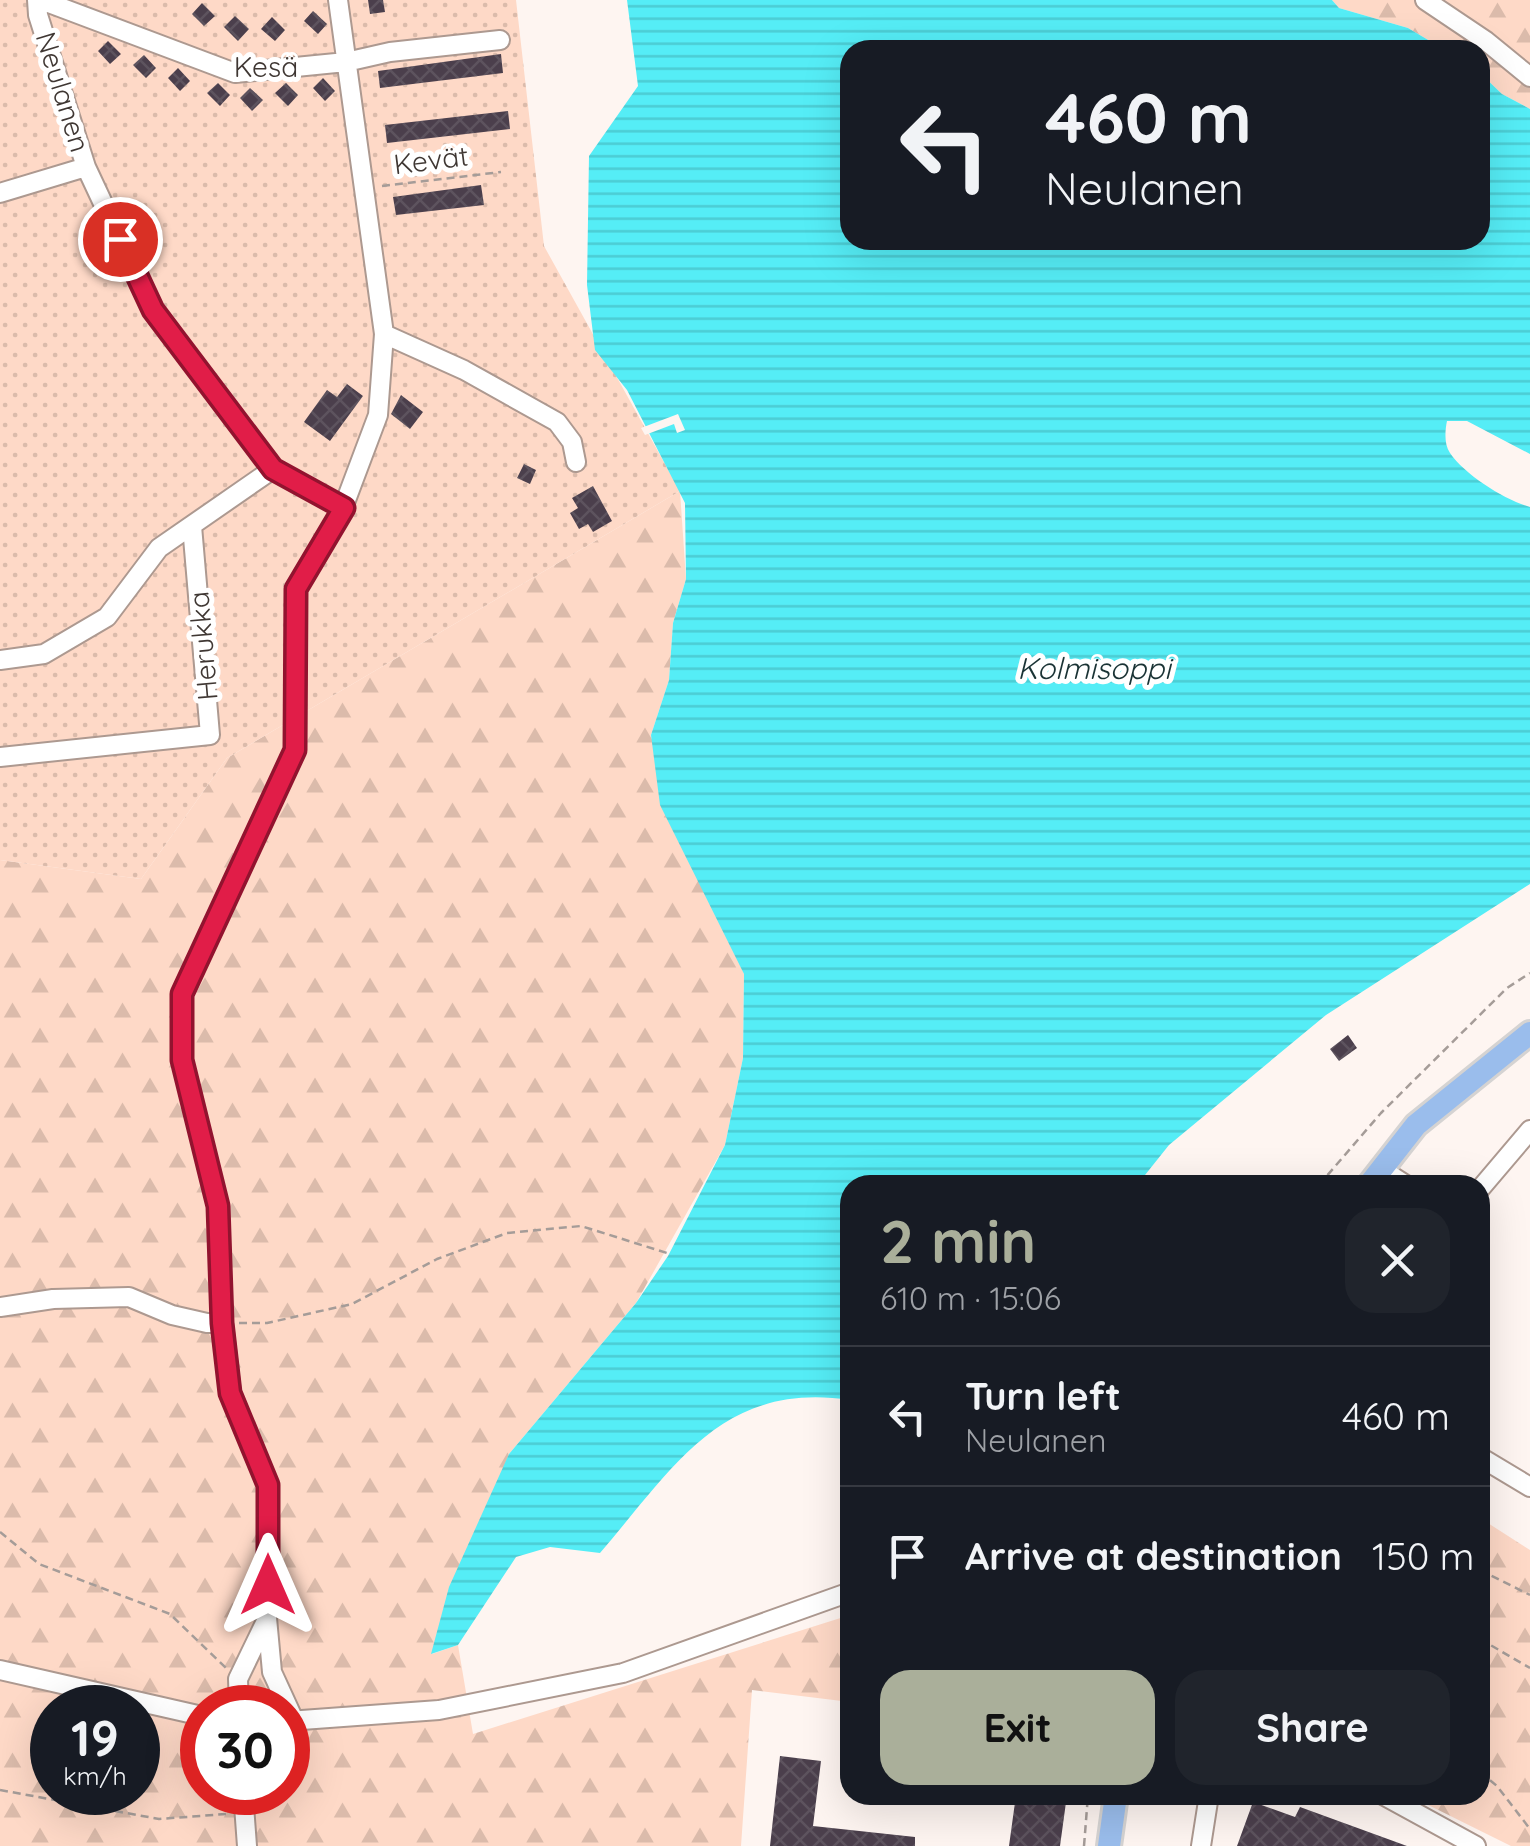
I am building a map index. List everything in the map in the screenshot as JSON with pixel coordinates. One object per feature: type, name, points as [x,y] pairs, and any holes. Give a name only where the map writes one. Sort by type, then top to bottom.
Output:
[{"type":"main road","points":[[1377,1175],[1416,1125],[1530,1033]]},
{"type":"main road","points":[[1109,1846],[1115,1805]]},
{"type":"street","name":"Kesä","points":[[39,0],[235,72],[346,62],[390,52],[500,40]]},
{"type":"street","name":"Neulanen","points":[[39,0],[38,14],[86,168],[153,310],[273,469],[344,508]]},
{"type":"street","points":[[277,1685],[272,1672],[268,1618],[268,1485],[230,1393],[222,1323],[218,1206],[182,1060],[182,994],[295,750],[296,589],[344,508],[378,415],[384,334],[338,0]]},
{"type":"street","points":[[1425,0],[1486,40]]},
{"type":"street","points":[[1490,43],[1530,78]]},
{"type":"street","points":[[0,193],[86,168]]},
{"type":"street","points":[[384,334],[464,370],[558,422],[572,442],[576,462]]},
{"type":"street","points":[[0,660],[44,654],[107,616],[160,548],[273,469]]},
{"type":"street","name":"Herukka","points":[[0,756],[210,735],[192,526]]},
{"type":"street","points":[[1490,1177],[1530,1130]]},
{"type":"street","points":[[0,1307],[53,1299],[130,1297],[172,1314],[222,1323]]},
{"type":"street","points":[[1490,1463],[1530,1486]]},
{"type":"street","points":[[310,1719],[439,1710],[623,1673],[840,1596]]},
{"type":"street","points":[[238,1685],[268,1618]]},
{"type":"street","points":[[0,1670],[180,1711]]},
{"type":"street","points":[[1201,1846],[1208,1805]]},
{"type":"street","points":[[1400,1805],[1476,1846]]},
{"type":"street","points":[[244,1815],[248,1846]]},
{"type":"path","name":"Kevät","points":[[365,188],[500,172]]},
{"type":"path","points":[[1327,1175],[1381,1113],[1507,988],[1530,973]]},
{"type":"path","points":[[222,1323],[267,1323],[352,1304],[437,1260],[507,1233],[581,1226],[666,1253]]},
{"type":"path","points":[[0,1532],[39,1564],[170,1614],[238,1679]]},
{"type":"path","points":[[1490,1575],[1530,1595]]},
{"type":"path","points":[[1490,1645],[1530,1668]]},
{"type":"path","points":[[1490,1780],[1530,1829]]},
{"type":"path","points":[[0,1790],[160,1819],[216,1815]]},
{"type":"path","points":[[1084,1846],[1087,1805]]},
{"type":"green space","points":[[0,0],[516,0],[544,246],[680,491],[227,758],[141,879],[0,860]]},
{"type":"green space","points":[[1332,0],[1530,0],[1530,109],[1490,83],[1490,40],[1428,40],[1408,28],[1339,8]]},
{"type":"green space","points":[[680,491],[686,579],[673,623],[669,680],[651,735],[744,974],[743,1058],[725,1145],[636,1303],[509,1454],[432,1654],[458,1645],[473,1734],[840,1618],[840,1701],[752,1690],[741,1846],[0,1846],[0,860],[141,879],[227,758]]},
{"type":"green space","points":[[1490,1524],[1530,1550],[1530,1846],[1511,1846],[1428,1805],[1490,1805]]},
{"type":"water","name":"Kolmisoppi","points":[[627,0],[1332,0],[1339,8],[1408,28],[1428,40],[840,40],[840,250],[1490,250],[1490,83],[1530,109],[1530,454],[1467,421],[1447,421],[1445,433],[1448,449],[1465,470],[1498,493],[1530,507],[1530,884],[1326,1015],[1169,1145],[1145,1175],[840,1175],[840,1400],[806,1398],[767,1404],[734,1417],[678,1462],[600,1553],[550,1547],[516,1557],[458,1645],[431,1654],[449,1587],[509,1454],[636,1303],[668,1256],[725,1145],[743,1058],[744,974],[660,805],[651,735],[669,680],[673,623],[686,579],[685,503],[627,390],[595,350],[587,285],[589,156],[638,86]]},
{"type":"pier","points":[[678,414],[685,430],[677,433],[674,424],[645,435],[641,428]]},
{"type":"building","points":[[368,0],[383,0],[385,12],[370,14]]},
{"type":"building","points":[[202,3],[215,16],[204,26],[192,14]]},
{"type":"building","points":[[313,11],[327,24],[318,34],[304,21]]},
{"type":"building","points":[[235,16],[249,29],[238,41],[224,27]]},
{"type":"building","points":[[272,17],[285,30],[275,41],[261,29]]},
{"type":"building","points":[[108,41],[121,54],[110,64],[98,51]]},
{"type":"building","points":[[501,54],[503,73],[380,88],[378,71]]},
{"type":"building","points":[[144,55],[156,68],[146,78],[133,65]]},
{"type":"building","points":[[178,68],[190,81],[180,91],[168,78]]},
{"type":"building","points":[[323,78],[335,91],[325,101],[313,88]]},
{"type":"building","points":[[218,83],[230,95],[220,106],[207,93]]},
{"type":"building","points":[[286,83],[298,95],[288,106],[275,93]]},
{"type":"building","points":[[250,88],[263,100],[252,111],[240,98]]},
{"type":"building","points":[[508,111],[510,129],[387,143],[385,125]]},
{"type":"building","points":[[481,185],[484,205],[396,215],[393,197]]},
{"type":"building","points":[[347,384],[363,396],[330,441],[304,422],[327,390],[337,397]]},
{"type":"building","points":[[401,395],[423,412],[410,429],[391,414]]},
{"type":"building","points":[[524,464],[536,470],[530,484],[517,478]]},
{"type":"building","points":[[593,486],[612,521],[593,532],[588,524],[579,529],[570,513],[578,508],[572,498]]},
{"type":"building","points":[[1348,1035],[1357,1048],[1339,1061],[1330,1049]]},
{"type":"building","points":[[780,1756],[821,1761],[813,1826],[915,1837],[915,1846],[770,1846]]},
{"type":"building","points":[[1015,1805],[1066,1805],[1060,1846],[1009,1846]]},
{"type":"building","points":[[1252,1805],[1261,1805],[1295,1817],[1300,1807],[1407,1846],[1237,1846]]},
{"type":"route","points":[[120,239],[153,310],[273,469],[344,508],[296,589],[295,750],[182,994],[182,1060],[218,1206],[222,1323],[230,1393],[268,1485],[268,1585]]}]
